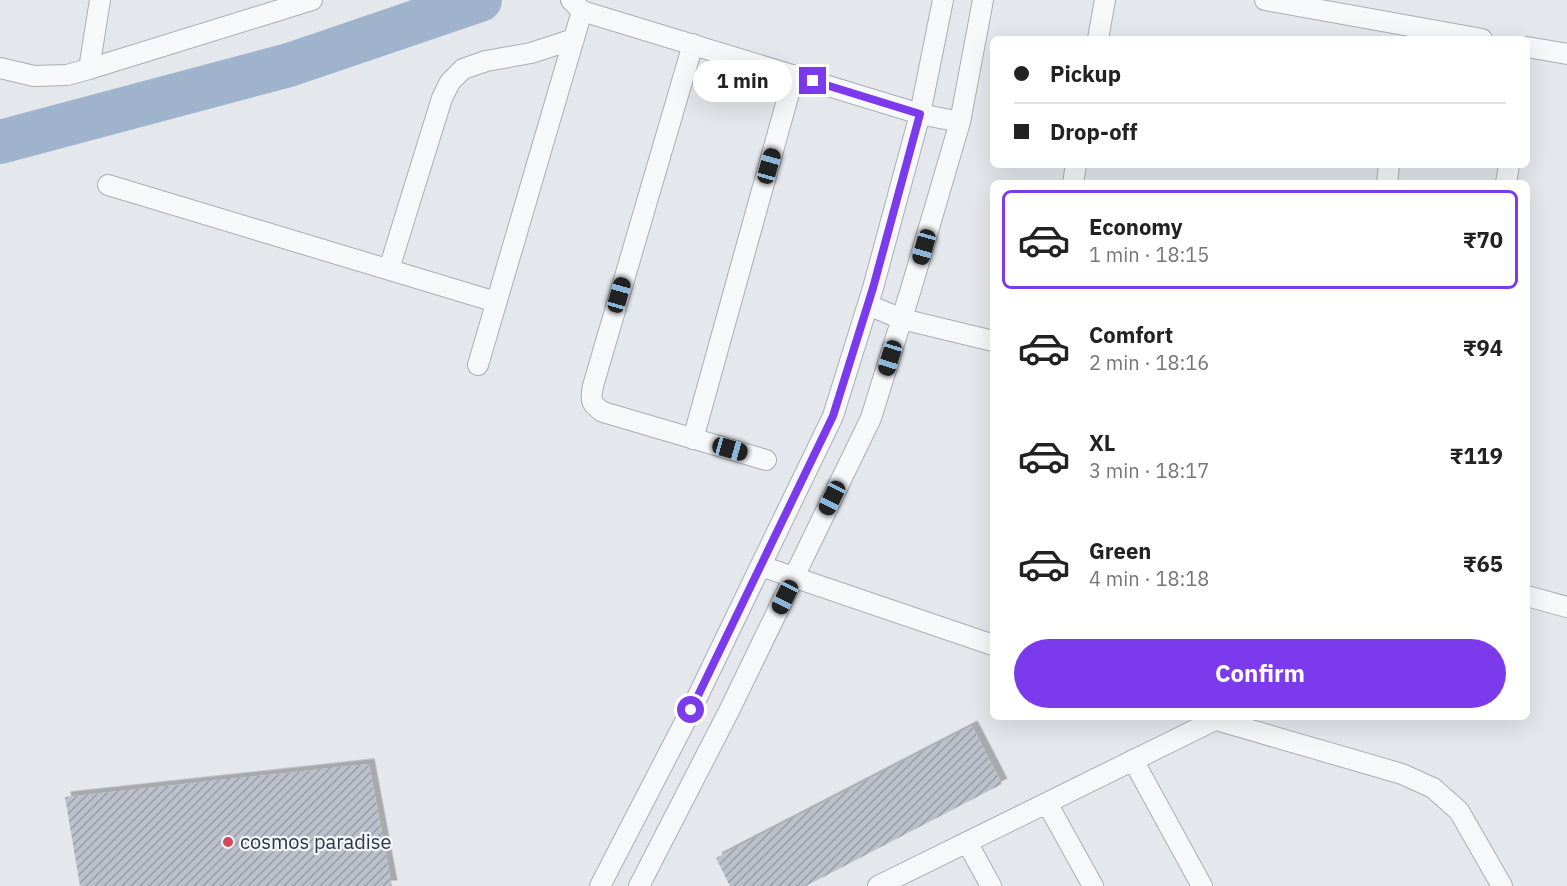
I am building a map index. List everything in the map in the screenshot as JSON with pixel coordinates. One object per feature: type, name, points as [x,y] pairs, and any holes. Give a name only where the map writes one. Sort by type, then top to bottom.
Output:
[{"type":"street","points":[[88,69],[100,0]]},
{"type":"street","points":[[0,68],[34,76],[67,75],[272,6],[312,0]]},
{"type":"street","points":[[600,886],[691,710],[833,416],[868,305],[920,114],[943,0]]},
{"type":"street","points":[[639,886],[729,711],[871,418],[960,122],[983,0]]},
{"type":"street","points":[[1099,36],[1105,0]]},
{"type":"street","points":[[1265,0],[1410,33],[1446,36]]},
{"type":"street","points":[[478,365],[573,39],[576,5],[693,44],[920,114],[960,122]]},
{"type":"street","points":[[389,269],[442,98],[450,82],[463,69],[471,66],[531,53],[573,39]]},
{"type":"street","points":[[693,44],[591,398],[595,407],[603,412],[766,460]]},
{"type":"street","points":[[1530,48],[1567,54]]},
{"type":"street","points":[[693,439],[794,75]]},
{"type":"street","points":[[108,185],[496,302]]},
{"type":"street","points":[[868,305],[902,319],[990,339]]},
{"type":"street","points":[[761,567],[990,644]]},
{"type":"street","points":[[1530,597],[1567,607]]},
{"type":"street","points":[[878,886],[1133,760],[1206,720]]},
{"type":"street","points":[[1217,720],[1402,774],[1433,788],[1459,811],[1502,886]]},
{"type":"street","points":[[1133,760],[1202,886]]},
{"type":"street","points":[[1047,803],[1093,886]]},
{"type":"street","points":[[967,842],[991,886]]},
{"type":"building","points":[[972,726],[1002,784],[806,886],[730,886],[716,858]]},
{"type":"building","name":"cosmos paradise","points":[[369,764],[392,886],[80,886],[65,797]]},
{"type":"waterway","points":[[0,142],[289,65],[480,0]]},
{"type":"place","name":"cosmos paradise","points":[[228,842]]},
{"type":"route","points":[[691,710],[833,416],[873,288],[920,114],[813,81]]}]
